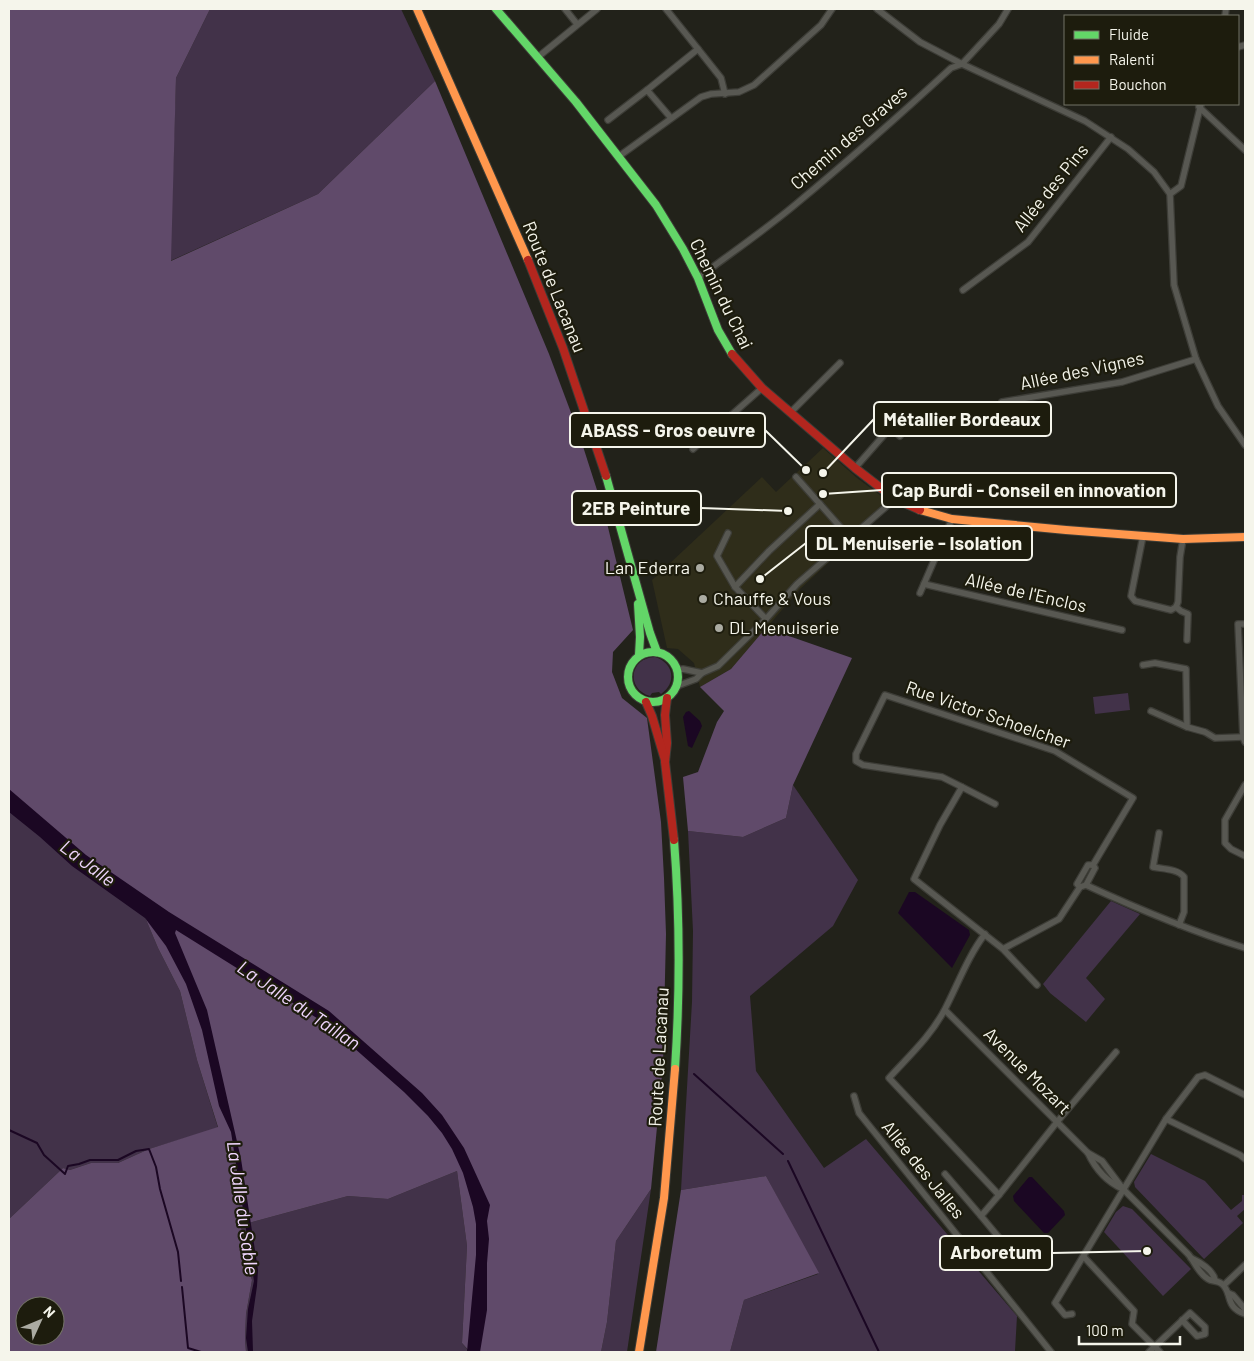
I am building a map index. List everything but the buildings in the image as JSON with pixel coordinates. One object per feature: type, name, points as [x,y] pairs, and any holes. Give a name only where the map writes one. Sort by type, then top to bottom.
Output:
[{"type":"main road","name":"Route de Lacanau","points":[[417,9],[550,314],[596,442],[637,586]]},
{"type":"main road","name":"Chemin du Chai","points":[[496,9],[576,102],[656,205],[698,278],[718,330],[734,358],[762,388],[855,468],[895,499],[924,512],[952,519],[1182,540],[1245,537]]},
{"type":"main road","points":[[637,586],[657,652]]},
{"type":"main road","points":[[637,586],[640,637],[639,655]]},
{"type":"main road","points":[[657,652],[668,656],[674,662],[678,670],[677,686],[674,692],[667,698],[653,703],[646,702],[638,698],[631,690],[627,680],[629,668],[639,655],[657,652]]},
{"type":"main road","points":[[665,761],[667,698]]},
{"type":"main road","points":[[646,702],[654,720],[659,747],[665,761]]},
{"type":"main road","name":"Route de Lacanau","points":[[638,1352],[653,1270],[674,1102],[679,990],[678,907],[675,850],[665,761]]},
{"type":"street","points":[[566,9],[577,24]]},
{"type":"street","points":[[538,57],[597,9]]},
{"type":"street","points":[[666,9],[721,78],[725,94]]},
{"type":"street","points":[[618,157],[701,97],[711,94],[739,92],[754,85],[821,25],[832,9]]},
{"type":"street","points":[[876,9],[920,42],[962,64],[1085,121],[1112,137],[1147,164],[1170,194],[1174,286],[1196,359],[1218,406],[1245,445]]},
{"type":"street","name":"Chemin des Graves","points":[[698,278],[796,204],[846,160],[875,138],[951,68],[962,64],[999,24],[1008,9]]},
{"type":"street","points":[[608,120],[698,49]]},
{"type":"street","points":[[647,90],[671,118]]},
{"type":"street","points":[[1170,194],[1181,186],[1200,105]]},
{"type":"street","points":[[1200,105],[1245,150]]},
{"type":"street","name":"Allée des Pins","points":[[963,290],[1028,242],[1112,137]]},
{"type":"street","name":"Allée des Vignes","points":[[1002,402],[1122,382],[1196,359]]},
{"type":"street","points":[[791,412],[840,364]]},
{"type":"street","points":[[693,448],[762,388]]},
{"type":"street","points":[[879,416],[900,436]]},
{"type":"street","points":[[855,468],[891,427]]},
{"type":"street","points":[[796,477],[850,538]]},
{"type":"street","points":[[677,686],[696,679],[718,666],[766,619],[797,584],[895,499]]},
{"type":"street","points":[[735,587],[769,550],[820,504]]},
{"type":"street","points":[[920,593],[952,519]]},
{"type":"street","points":[[728,533],[717,556],[735,587],[766,619]]},
{"type":"street","points":[[1143,536],[1131,593],[1132,599],[1171,610],[1176,607],[1178,602],[1182,540]]},
{"type":"street","name":"Allée de l'Enclos","points":[[924,584],[1122,630]]},
{"type":"street","points":[[1176,607],[1181,612],[1188,614],[1187,640]]},
{"type":"street","points":[[1151,711],[1187,727],[1205,732],[1215,738],[1244,739],[1238,624],[1245,624]]},
{"type":"street","points":[[1143,665],[1156,663],[1186,669],[1187,727]]},
{"type":"street","points":[[678,670],[683,669],[702,674]]},
{"type":"street","name":"Rue Victor Schoelcher","points":[[995,804],[942,777],[863,765],[856,761],[856,754],[885,695],[1055,751],[1133,798],[1093,865],[1095,868],[1083,886]]},
{"type":"street","points":[[1245,785],[1225,820],[1225,842],[1230,849],[1245,856]]},
{"type":"street","points":[[962,786],[940,825],[914,879],[1003,949],[1037,985]]},
{"type":"street","points":[[1159,834],[1153,867],[1178,872],[1183,874],[1184,877],[1184,912],[1179,925]]},
{"type":"street","points":[[1003,949],[1059,919],[1083,886],[1179,925],[1245,948]]},
{"type":"street","points":[[985,934],[976,946],[930,1034],[889,1078],[999,1195]]},
{"type":"street","name":"Avenue Mozart","points":[[944,1010],[1088,1153],[1102,1161],[1123,1189],[1191,1258],[1201,1262],[1214,1276],[1215,1280],[1224,1285]]},
{"type":"street","points":[[981,1216],[1116,1052]]},
{"type":"street","points":[[1072,1314],[1065,1315],[1056,1303],[1166,1119],[1198,1077],[1205,1075],[1245,1094]]},
{"type":"street","name":"Allée des Jalles","points":[[854,1096],[859,1113],[1051,1352]]},
{"type":"street","points":[[1166,1119],[1245,1159]]},
{"type":"street","points":[[945,1174],[1016,1258]]},
{"type":"street","points":[[1084,1257],[1134,1311],[1132,1324],[1160,1352]]},
{"type":"street","points":[[1245,1265],[1224,1285],[1230,1304],[1245,1314]]},
{"type":"street","points":[[1228,1293],[1233,1295],[1245,1309]]},
{"type":"street","points":[[1149,1352],[1182,1320]]},
{"type":"shaded area","points":[[9,9],[210,9],[176,78],[171,261],[318,194],[435,81],[549,354],[579,434],[605,515],[633,630],[613,652],[612,672],[622,698],[647,718],[661,822],[666,934],[663,1065],[651,1189],[616,1241],[607,1322],[601,1352],[470,1352],[462,1343],[467,1246],[457,1171],[388,1199],[348,1196],[241,1225],[247,1266],[252,1280],[246,1314],[246,1352],[9,1352],[9,1219],[63,1168],[70,1170],[91,1163],[118,1163],[149,1149],[218,1127],[197,1060],[180,991],[158,948],[142,910],[9,807]]},
{"type":"shaded area","points":[[210,9],[401,9],[435,81],[318,194],[170,261],[176,78]]},
{"type":"shaded area","points":[[823,448],[857,478],[892,504],[800,589],[731,669],[700,687],[694,663],[678,649],[667,648],[652,580],[762,477],[776,492]]},
{"type":"shaded area","points":[[766,628],[852,658],[793,785],[786,818],[743,837],[688,831],[683,777],[698,772],[717,722],[724,711],[700,687],[731,669]]},
{"type":"shaded area","points":[[655,657],[669,668],[671,679],[661,694],[659,692],[652,693],[650,696],[637,687],[634,681],[634,674],[640,663]]},
{"type":"shaded area","points":[[1128,693],[1130,710],[1095,714],[1093,697]]},
{"type":"shaded area","points":[[793,785],[858,880],[833,926],[750,996],[756,1071],[824,1168],[866,1139],[1017,1316],[1015,1351],[730,1352],[744,1300],[818,1274],[766,1176],[681,1190],[692,1002],[693,931],[688,831],[743,837],[786,818]]},
{"type":"shaded area","points":[[9,807],[142,910],[158,948],[180,991],[197,1060],[218,1128],[149,1149],[118,1163],[91,1163],[70,1170],[63,1168],[9,1219]]},
{"type":"shaded area","points":[[1111,901],[1140,914],[1086,978],[1105,999],[1086,1022],[1050,993],[1043,984]]},
{"type":"shaded area","points":[[1151,1154],[1205,1181],[1231,1210],[1242,1201],[1242,1195],[1245,1195],[1245,1209],[1237,1216],[1243,1223],[1204,1259],[1135,1187],[1134,1182]]},
{"type":"shaded area","points":[[457,1171],[467,1246],[462,1343],[467,1352],[246,1352],[246,1314],[252,1280],[247,1266],[241,1225],[348,1196],[388,1199]]},
{"type":"shaded area","points":[[766,1176],[819,1273],[744,1300],[730,1352],[656,1352],[681,1190]]},
{"type":"shaded area","points":[[651,1189],[627,1352],[601,1352],[607,1322],[616,1241]]},
{"type":"shaded area","points":[[1123,1206],[1132,1209],[1191,1269],[1163,1296],[1104,1232],[1116,1212]]},
{"type":"water","points":[[689,711],[700,721],[702,726],[692,748],[688,746],[683,717]]},
{"type":"water","points":[[9,789],[86,855],[169,912],[329,1011],[422,1093],[442,1115],[464,1148],[490,1205],[487,1221],[489,1239],[487,1310],[480,1352],[467,1352],[476,1255],[476,1224],[463,1173],[442,1133],[404,1092],[328,1025],[176,930],[175,933],[207,1010],[241,1159],[258,1270],[252,1321],[253,1352],[248,1352],[246,1338],[248,1309],[254,1281],[231,1132],[219,1106],[202,1030],[186,984],[166,946],[145,918],[72,866],[9,812]]},
{"type":"water","points":[[909,892],[915,892],[969,930],[970,935],[952,968],[898,913]]},
{"type":"water","points":[[1029,1177],[1032,1177],[1064,1211],[1065,1215],[1048,1233],[1044,1233],[1014,1201],[1013,1196]]},
{"type":"waterway","points":[[694,1074],[783,1154]]},
{"type":"waterway","points":[[9,1130],[37,1143],[44,1155],[65,1174],[68,1166],[90,1160],[118,1160],[136,1151],[149,1149],[156,1167],[160,1189],[178,1252],[181,1281]]},
{"type":"waterway","points":[[788,1161],[879,1352]]},
{"type":"waterway","points":[[182,1287],[188,1348],[201,1352]]},
{"type":"traffic: fast","points":[[496,9],[576,102],[656,205],[698,278],[718,330],[732,354]]},
{"type":"traffic: fast","points":[[606,476],[657,652]]},
{"type":"traffic: fast","points":[[638,604],[639,655]]},
{"type":"traffic: fast","points":[[658,652],[671,659],[677,667],[678,677],[677,687],[671,695],[663,701],[648,702],[635,695],[629,687],[628,672],[635,659],[643,653],[658,652]]},
{"type":"traffic: fast","points":[[674,840],[679,954],[675,1069]]},
{"type":"traffic: slow","points":[[417,9],[528,260]]},
{"type":"traffic: slow","points":[[920,510],[952,519],[1066,530],[1183,539],[1245,537]]},
{"type":"traffic: slow","points":[[639,1352],[664,1198],[675,1069]]},
{"type":"traffic: jam","points":[[528,260],[563,348],[606,476]]},
{"type":"traffic: jam","points":[[732,354],[762,388],[855,468],[895,499],[920,510]]},
{"type":"traffic: jam","points":[[667,698],[665,762],[674,840]]},
{"type":"traffic: jam","points":[[646,702],[665,760]]},
{"type":"place","name":"ABASS - Gros oeuvre","points":[[806,470]]},
{"type":"place","name":"Métallier Bordeaux","points":[[823,473]]},
{"type":"place","name":"Cap Burdi - Conseil en innovation","points":[[823,494]]},
{"type":"place","name":"2EB Peinture","points":[[788,511]]},
{"type":"place","name":"Lan Ederra","points":[[700,568]]},
{"type":"place","name":"DL Menuiserie - Isolation","points":[[760,579]]},
{"type":"place","name":"Chauffe & Vous","points":[[703,599]]},
{"type":"place","name":"DL Menuiserie","points":[[719,628]]},
{"type":"place","name":"Arboretum","points":[[1147,1251]]},
{"type":"water label","name":"La Jalle","points":[[88,863]]},
{"type":"water label","name":"La Jalle du Taillan","points":[[299,1005]]},
{"type":"water label","name":"La Jalle du Sable","points":[[243,1208]]}]
